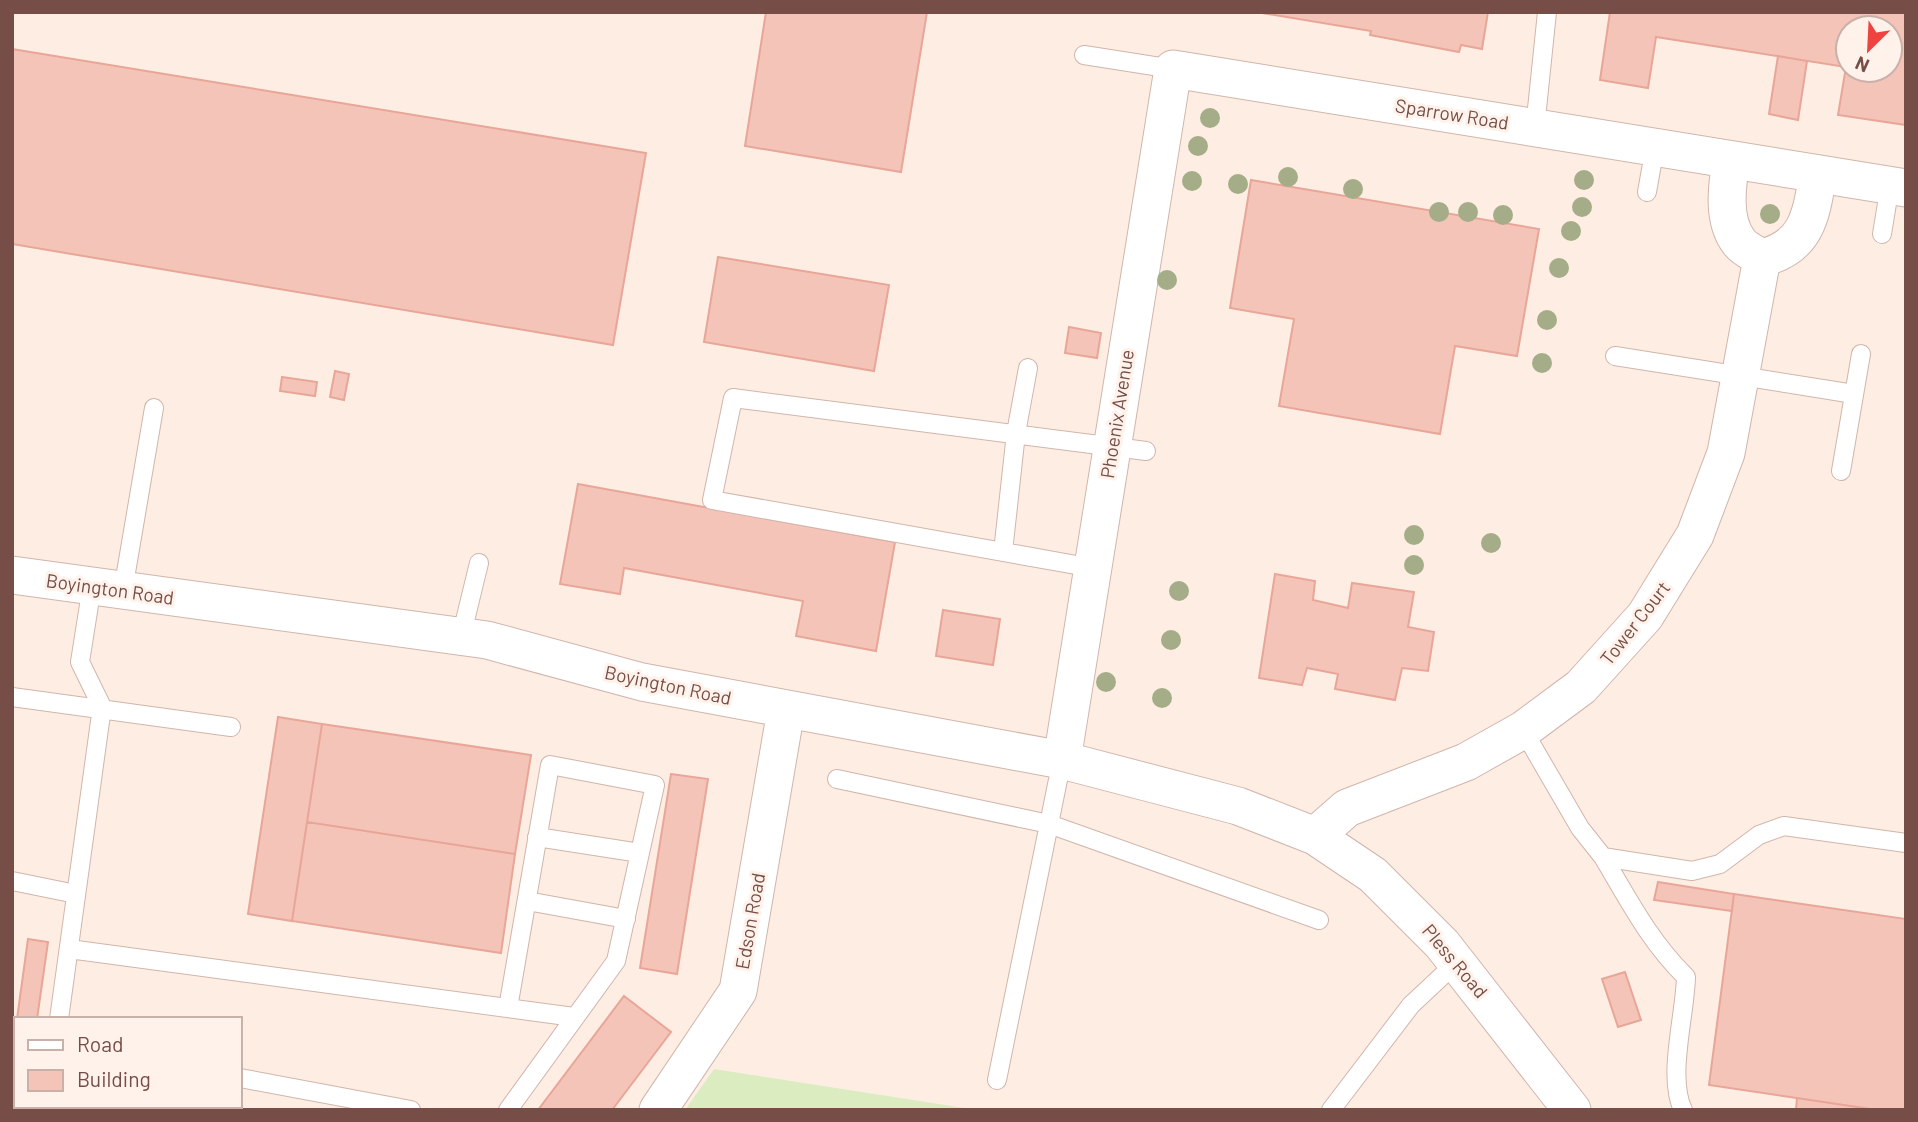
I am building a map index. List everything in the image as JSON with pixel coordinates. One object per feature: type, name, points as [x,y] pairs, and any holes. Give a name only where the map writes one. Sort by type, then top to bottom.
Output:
[{"type":"street","name":"Sparrow Road","points":[[1172,69],[1898,187]]},
{"type":"street","name":"Phoenix Avenue","points":[[1062,760],[1093,568],[1129,448],[1172,69]]},
{"type":"street","points":[[1731,160],[1726,194],[1733,233],[1740,245],[1762,258],[1781,253],[1800,236],[1808,220],[1818,174]]},
{"type":"street","name":"Tower Court","points":[[1315,836],[1347,808],[1466,762],[1523,730],[1581,687],[1619,649],[1673,574],[1695,535],[1722,463],[1762,258]]},
{"type":"street","name":"Boyington Road","points":[[12,575],[487,640],[642,682],[1062,760],[1238,806],[1315,836]]},
{"type":"street","name":"Edson Road","points":[[658,1110],[738,991],[786,710]]},
{"type":"street","name":"Pless Road","points":[[1315,836],[1373,876],[1413,913],[1457,962],[1572,1110]]},
{"type":"lane","points":[[1535,128],[1547,12]]},
{"type":"lane","points":[[1084,55],[1172,69]]},
{"type":"lane","points":[[1647,192],[1656,148]]},
{"type":"lane","points":[[1882,234],[1898,187]]},
{"type":"lane","points":[[1841,471],[1861,354]]},
{"type":"lane","points":[[1615,356],[1854,394]]},
{"type":"lane","points":[[1003,551],[1016,433],[1028,368]]},
{"type":"lane","points":[[1093,568],[712,500],[733,398],[1129,448]]},
{"type":"lane","points":[[59,1017],[102,707],[80,662],[108,588],[154,408]]},
{"type":"lane","points":[[461,637],[479,563]]},
{"type":"lane","points":[[12,697],[102,707],[231,727]]},
{"type":"lane","points":[[1523,730],[1580,828],[1603,857],[1644,926],[1667,958],[1686,976],[1685,1009],[1675,1076],[1677,1097],[1684,1110]]},
{"type":"lane","points":[[998,1080],[1062,760]]},
{"type":"lane","points":[[508,1008],[550,765],[655,785],[616,961],[508,1110]]},
{"type":"lane","points":[[837,779],[1049,824],[1319,920]]},
{"type":"lane","points":[[1603,857],[1692,871],[1720,864],[1759,835],[1784,826],[1906,844]]},
{"type":"lane","points":[[537,838],[640,853]]},
{"type":"lane","points":[[12,881],[76,894]]},
{"type":"lane","points":[[527,901],[626,919]]},
{"type":"lane","points":[[69,949],[574,1017]]},
{"type":"lane","points":[[1331,1110],[1411,1005],[1457,962]]},
{"type":"lane","points":[[242,1078],[411,1110]]},
{"type":"green space","points":[[714,1069],[977,1110],[685,1110]]},
{"type":"building","points":[[766,12],[927,12],[901,172],[745,146]]},
{"type":"building","points":[[1256,12],[1488,12],[1482,49],[1461,45],[1459,52],[1370,35],[1371,31]]},
{"type":"building","points":[[1610,12],[1906,12],[1906,125],[1838,115],[1843,84],[1904,84],[1904,14],[1834,14],[1834,65],[1656,37],[1648,88],[1600,80]]},
{"type":"building","points":[[12,49],[646,153],[613,345],[12,244]]},
{"type":"building","points":[[1778,56],[1807,61],[1798,120],[1769,114]]},
{"type":"building","points":[[1251,180],[1539,229],[1517,356],[1455,346],[1440,434],[1279,406],[1294,319],[1230,308]]},
{"type":"building","points":[[718,257],[889,285],[874,371],[704,342]]},
{"type":"building","points":[[1069,327],[1101,333],[1097,358],[1065,353]]},
{"type":"building","points":[[335,371],[349,374],[344,400],[330,397]]},
{"type":"building","points":[[282,377],[317,382],[315,396],[280,391]]},
{"type":"building","points":[[578,484],[895,542],[876,651],[796,636],[803,601],[624,568],[620,594],[560,584]]},
{"type":"building","points":[[1275,574],[1315,581],[1313,600],[1348,608],[1352,583],[1414,592],[1408,627],[1434,632],[1428,671],[1402,668],[1395,700],[1335,689],[1338,674],[1307,668],[1302,685],[1259,678]]},
{"type":"building","points":[[943,610],[1000,619],[993,665],[936,656]]},
{"type":"building","points":[[278,717],[322,724],[292,921],[248,914]]},
{"type":"building","points":[[322,724],[531,755],[515,854],[307,822]]},
{"type":"building","points":[[671,774],[708,779],[677,974],[640,968]]},
{"type":"building","points":[[307,822],[515,854],[501,953],[292,921]]},
{"type":"building","points":[[1658,882],[1734,894],[1732,911],[1654,900]]},
{"type":"building","points":[[1734,894],[1906,919],[1906,1110],[1877,1110],[1709,1085]]},
{"type":"building","points":[[28,939],[48,942],[37,1017],[17,1017]]},
{"type":"building","points":[[1625,972],[1641,1020],[1618,1027],[1602,979]]},
{"type":"building","points":[[624,996],[671,1032],[612,1110],[538,1110]]},
{"type":"building","points":[[1797,1098],[1877,1110],[1796,1110]]}]
